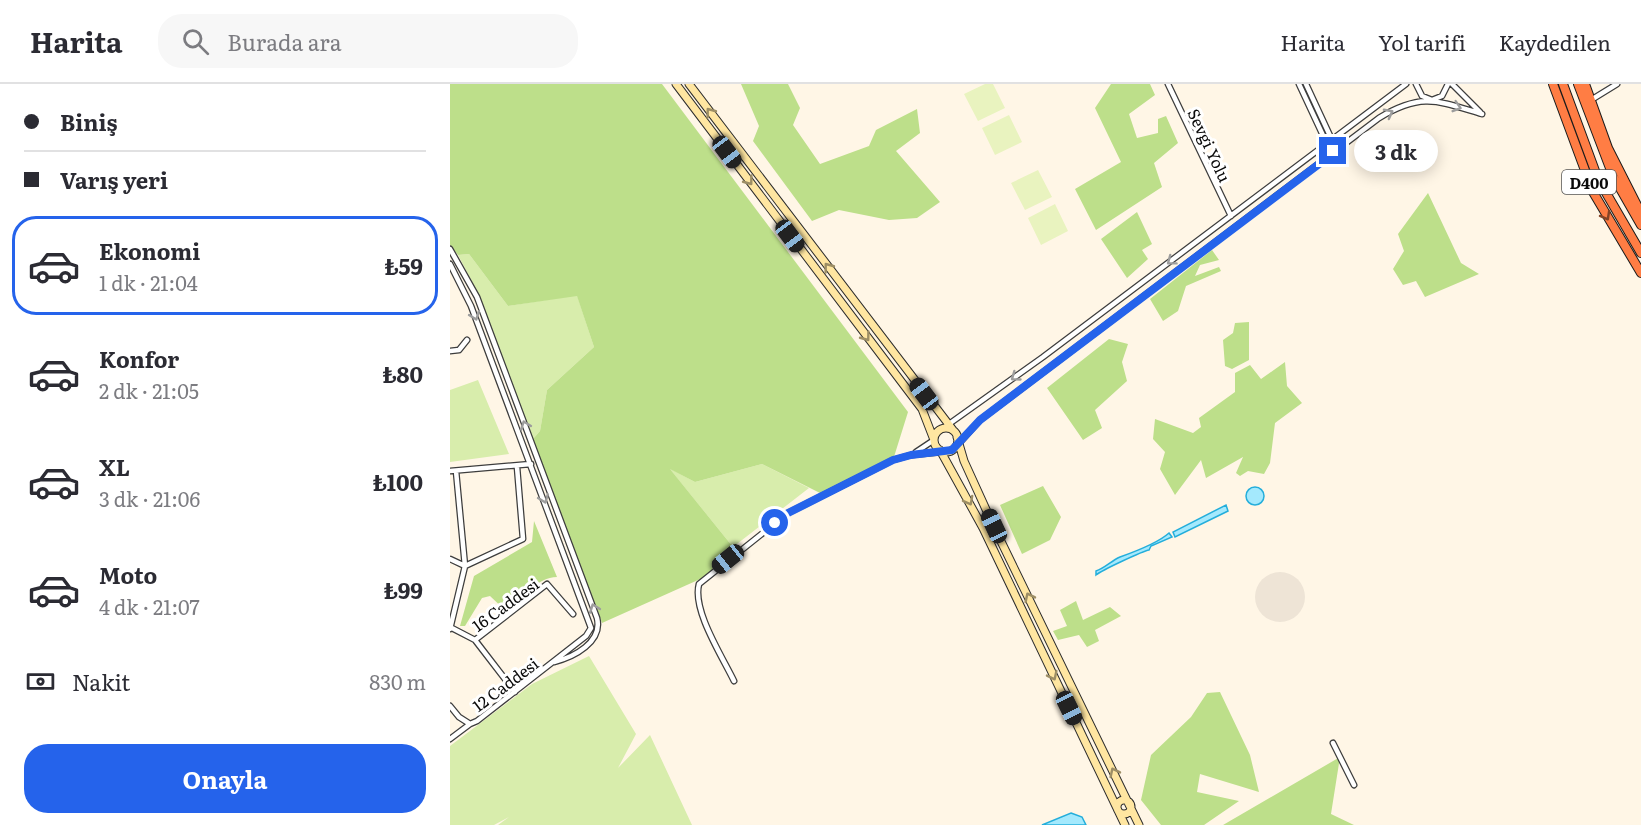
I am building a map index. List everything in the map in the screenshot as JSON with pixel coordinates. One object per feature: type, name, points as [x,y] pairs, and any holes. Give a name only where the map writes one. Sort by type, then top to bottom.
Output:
[{"type":"highway","name":"D400","points":[[1553,84],[1593,192],[1641,273]]},
{"type":"highway","points":[[1563,84],[1583,143],[1608,198],[1641,253]]},
{"type":"highway","points":[[1578,84],[1596,135],[1620,190],[1641,225]]},
{"type":"highway","points":[[1585,84],[1608,148],[1637,199],[1641,213]]},
{"type":"street","points":[[676,84],[922,409],[934,440],[983,528],[1125,825]]},
{"type":"street","points":[[689,84],[953,435],[989,516],[1139,825]]},
{"type":"street","name":"Sevgi Yolu","points":[[1168,84],[1231,216]]},
{"type":"street","points":[[1299,84],[1327,144]]},
{"type":"street","points":[[1306,84],[1332,140],[1333,151],[1319,164]]},
{"type":"street","points":[[911,455],[942,451],[953,435],[1231,216],[1406,84]]},
{"type":"street","points":[[734,681],[702,612],[697,596],[699,584],[788,513],[885,464],[927,447],[934,440],[936,433],[953,435],[980,420],[1390,112],[1432,100],[1442,96],[1450,84],[1482,114],[1432,100],[1422,96],[1416,84]]},
{"type":"street","points":[[1590,100],[1617,84]]},
{"type":"street","points":[[450,249],[477,297],[597,618],[598,633],[591,644],[554,662]]},
{"type":"street","points":[[450,264],[467,295],[591,624],[588,634],[554,662]]},
{"type":"street","points":[[450,351],[459,350],[466,340]]},
{"type":"street","points":[[515,692],[475,640],[450,628],[465,566],[453,471],[531,464]]},
{"type":"street","points":[[450,559],[465,566],[523,539],[517,467]]},
{"type":"street","name":"16 Caddesi","points":[[475,640],[547,584],[573,614]]},
{"type":"street","name":"12 Caddesi","points":[[450,739],[554,662]]},
{"type":"street","name":"12 Caddesi","points":[[450,706],[470,724]]},
{"type":"street","points":[[1333,743],[1354,785]]},
{"type":"street","points":[[1118,810],[1126,813],[1130,804]]},
{"type":"green space","points":[[450,84],[662,84],[908,412],[893,460],[826,496],[762,464],[695,482],[670,469],[733,547],[707,576],[602,623],[533,439],[540,431],[547,390],[594,347],[577,296],[508,306],[469,254],[458,255],[450,245]]},
{"type":"green space","points":[[741,84],[788,84],[800,108],[793,125],[820,164],[869,146],[876,130],[917,109],[920,133],[896,151],[940,202],[917,218],[889,220],[839,210],[812,221],[753,141],[759,126]]},
{"type":"green space","points":[[985,84],[993,84],[1005,108],[978,121],[964,94]]},
{"type":"green space","points":[[1111,84],[1150,84],[1155,95],[1129,114],[1137,138],[1158,133],[1158,119],[1166,116],[1178,143],[1154,163],[1162,187],[1096,230],[1075,189],[1121,162],[1095,108]]},
{"type":"green space","points":[[1009,115],[1022,142],[995,155],[982,128]]},
{"type":"green space","points":[[1038,170],[1052,197],[1025,210],[1011,183]]},
{"type":"green space","points":[[1428,193],[1461,263],[1479,274],[1425,297],[1416,281],[1403,285],[1393,269],[1404,251],[1398,234]]},
{"type":"green space","points":[[1055,204],[1068,231],[1041,245],[1028,218]]},
{"type":"green space","points":[[1137,212],[1152,244],[1142,250],[1148,259],[1127,278],[1101,239]]},
{"type":"green space","points":[[1212,250],[1219,260],[1200,265],[1195,276],[1219,267],[1221,271],[1186,286],[1178,311],[1163,321],[1150,299]]},
{"type":"green space","points":[[469,254],[508,306],[577,295],[594,347],[547,390],[540,431],[533,439],[478,293],[458,255]]},
{"type":"green space","points":[[1249,322],[1249,360],[1232,369],[1225,366],[1223,340],[1233,333],[1235,323]]},
{"type":"green space","points":[[1109,339],[1128,344],[1122,362],[1127,381],[1095,410],[1102,428],[1083,440],[1047,388]]},
{"type":"green space","points":[[1285,362],[1287,386],[1302,403],[1275,423],[1270,463],[1264,474],[1248,471],[1240,476],[1236,473],[1243,457],[1206,478],[1201,460],[1175,495],[1160,469],[1165,452],[1153,439],[1155,419],[1193,433],[1201,427],[1199,418],[1235,392],[1235,373],[1250,365],[1261,379]]},
{"type":"green space","points":[[478,380],[509,454],[450,462],[450,390]]},
{"type":"green space","points":[[762,464],[809,488],[733,547],[669,468],[695,482]]},
{"type":"green space","points":[[1043,486],[1061,517],[1050,540],[1022,554],[1000,505]]},
{"type":"green space","points":[[534,521],[557,577],[536,585],[507,612],[490,596],[482,598],[465,626],[460,626],[474,576],[532,542]]},
{"type":"green space","points":[[1076,601],[1083,620],[1110,607],[1121,616],[1095,630],[1099,641],[1087,647],[1079,635],[1058,640],[1053,631],[1067,626],[1060,610]]},
{"type":"green space","points":[[589,656],[636,734],[618,768],[650,735],[692,825],[498,825],[509,817],[494,825],[450,825],[450,746],[532,684]]},
{"type":"green space","points":[[1220,692],[1250,755],[1259,792],[1200,774],[1197,792],[1239,801],[1204,825],[1161,825],[1141,800],[1151,755],[1191,717],[1207,693]]},
{"type":"green space","points":[[1340,757],[1331,814],[1354,825],[1223,825]]},
{"type":"shaded area","points":[[1280,572],[1298,579],[1305,597],[1298,615],[1280,622],[1262,615],[1255,597],[1262,579]]},
{"type":"water","points":[[1255,487],[1263,492],[1264,496],[1259,504],[1255,505],[1247,500],[1246,496],[1251,488]]},
{"type":"water","points":[[1226,505],[1228,511],[1175,537],[1173,532]]},
{"type":"water","points":[[1169,533],[1172,537],[1096,575],[1096,571],[1152,544]]},
{"type":"water","points":[[1071,813],[1082,817],[1086,825],[1042,825]]},
{"type":"route","points":[[775,523],[788,513],[826,496],[893,460],[911,455],[952,450],[980,420],[1121,315],[1333,151]]}]
